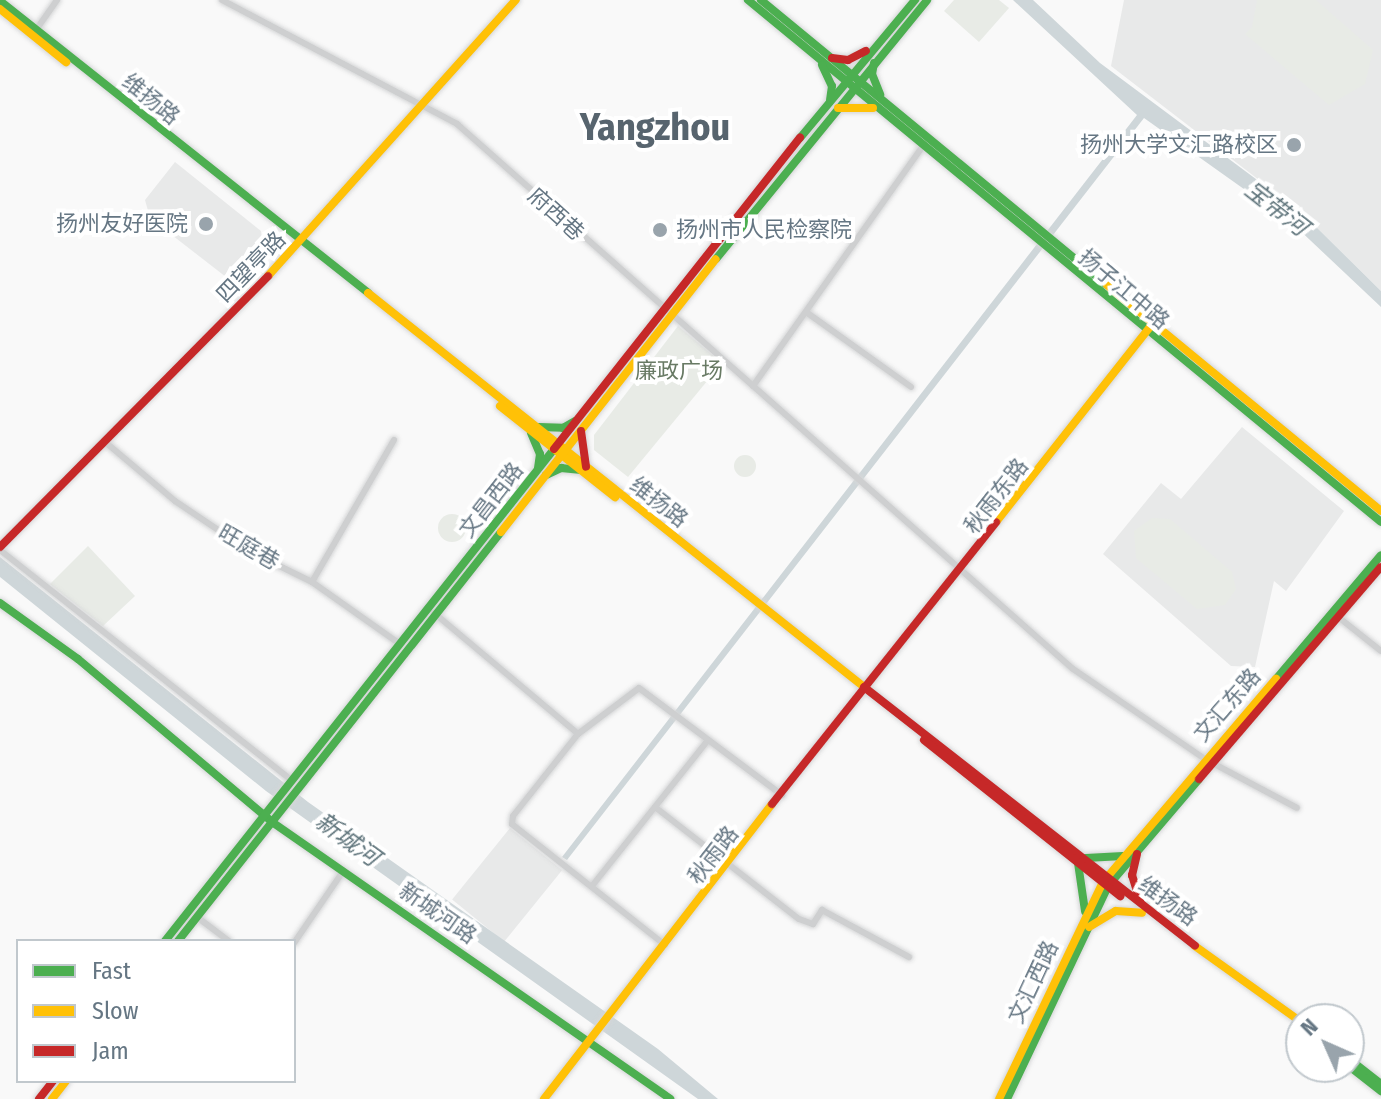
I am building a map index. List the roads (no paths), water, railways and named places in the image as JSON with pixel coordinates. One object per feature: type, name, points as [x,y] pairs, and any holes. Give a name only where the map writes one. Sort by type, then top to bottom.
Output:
[{"type":"main road","name":"四望亭路","points":[[0,548],[300,244],[516,0]]},
{"type":"main road","points":[[748,0],[818,59],[851,80]]},
{"type":"main road","points":[[761,0],[832,58],[851,80]]},
{"type":"main road","points":[[851,80],[915,0]]},
{"type":"main road","points":[[851,80],[875,59],[927,0]]},
{"type":"main road","name":"维扬路","points":[[0,1],[300,244]]},
{"type":"main road","name":"维扬路","points":[[0,9],[1143,911],[1285,1017]]},
{"type":"main road","points":[[832,58],[859,56],[884,36]]},
{"type":"main road","points":[[818,59],[832,86],[832,105],[883,106],[874,85],[875,59]]},
{"type":"main road","name":"文昌西路","points":[[559,449],[581,431],[851,80]]},
{"type":"main road","name":"扬子江中路","points":[[851,80],[1039,236]]},
{"type":"main road","name":"扬子江中路","points":[[883,106],[923,146],[1153,324],[1381,511]]},
{"type":"main road","name":"扬子江中路","points":[[1049,244],[1147,332],[1381,522]]},
{"type":"main road","name":"文昌西路","points":[[167,939],[268,818],[283,808],[542,472],[576,421],[668,314]]},
{"type":"main road","name":"秋雨东路","points":[[864,690],[1153,324]]},
{"type":"main road","points":[[576,421],[551,429],[531,427],[538,444],[542,472],[561,468],[584,469],[581,431]]},
{"type":"main road","name":"文汇东路","points":[[1107,882],[1138,849],[1381,555]]},
{"type":"main road","name":"文汇东路","points":[[1107,882],[1124,856],[1381,567]]},
{"type":"main road","name":"新城河路","points":[[0,603],[78,659],[268,818],[670,1099]]},
{"type":"main road","name":"文昌西路","points":[[180,939],[268,818],[273,803],[400,644],[432,611]]},
{"type":"main road","name":"秋雨路","points":[[586,1042],[864,690]]},
{"type":"main road","points":[[1083,934],[1116,911],[1143,911],[1132,875],[1138,849]]},
{"type":"main road","points":[[1084,917],[1085,886],[1079,859],[1124,856]]},
{"type":"main road","name":"文汇西路","points":[[999,1099],[1084,917],[1107,882]]},
{"type":"main road","name":"文汇西路","points":[[1007,1099],[1107,882]]},
{"type":"main road","name":"维扬路","points":[[1143,911],[1285,1011]]},
{"type":"main road","points":[[544,1099],[586,1042]]},
{"type":"main road","points":[[550,1099],[586,1042]]},
{"type":"main road","points":[[1365,1072],[1381,1084]]},
{"type":"main road","points":[[1365,1078],[1381,1091]]},
{"type":"main road","points":[[39,1099],[51,1083]]},
{"type":"main road","points":[[52,1099],[64,1083]]},
{"type":"street","points":[[36,30],[57,0]]},
{"type":"street","name":"府西巷","points":[[222,0],[457,124],[668,314],[963,568],[1073,669],[1208,761],[1297,808]]},
{"type":"street","points":[[753,386],[923,146]]},
{"type":"street","points":[[806,312],[911,387]]},
{"type":"street","points":[[312,582],[394,440]]},
{"type":"street","name":"旺庭巷","points":[[104,441],[175,501],[251,552],[312,582],[400,644]]},
{"type":"street","points":[[0,548],[290,782]]},
{"type":"street","points":[[432,611],[578,734]]},
{"type":"street","points":[[1337,616],[1381,651]]},
{"type":"street","points":[[665,945],[511,822],[578,734],[639,688],[782,795]]},
{"type":"street","points":[[592,886],[708,740]]},
{"type":"street","points":[[655,807],[799,919],[813,924],[822,910],[909,957]]},
{"type":"street","points":[[296,940],[344,869]]},
{"type":"street","points":[[197,917],[226,939]]},
{"type":"water","name":"宝带河","points":[[1013,0],[1033,0],[1100,63],[1303,214],[1381,291],[1381,307],[1293,224],[1144,118],[567,860],[562,857],[1137,115]]},
{"type":"water","name":"新城河","points":[[0,557],[308,802],[658,1049],[718,1099],[698,1099],[266,791],[0,577]]},
{"type":"place","name":"扬州大学文汇路校区","points":[[1294,145]]},
{"type":"place","name":"扬州友好医院","points":[[206,224]]},
{"type":"place","name":"扬州市人民检察院","points":[[660,230]]},
{"type":"district","name":"Yangzhou","points":[[655,128]]},
{"type":"park label","name":"廉政广场","points":[[679,371]]}]
